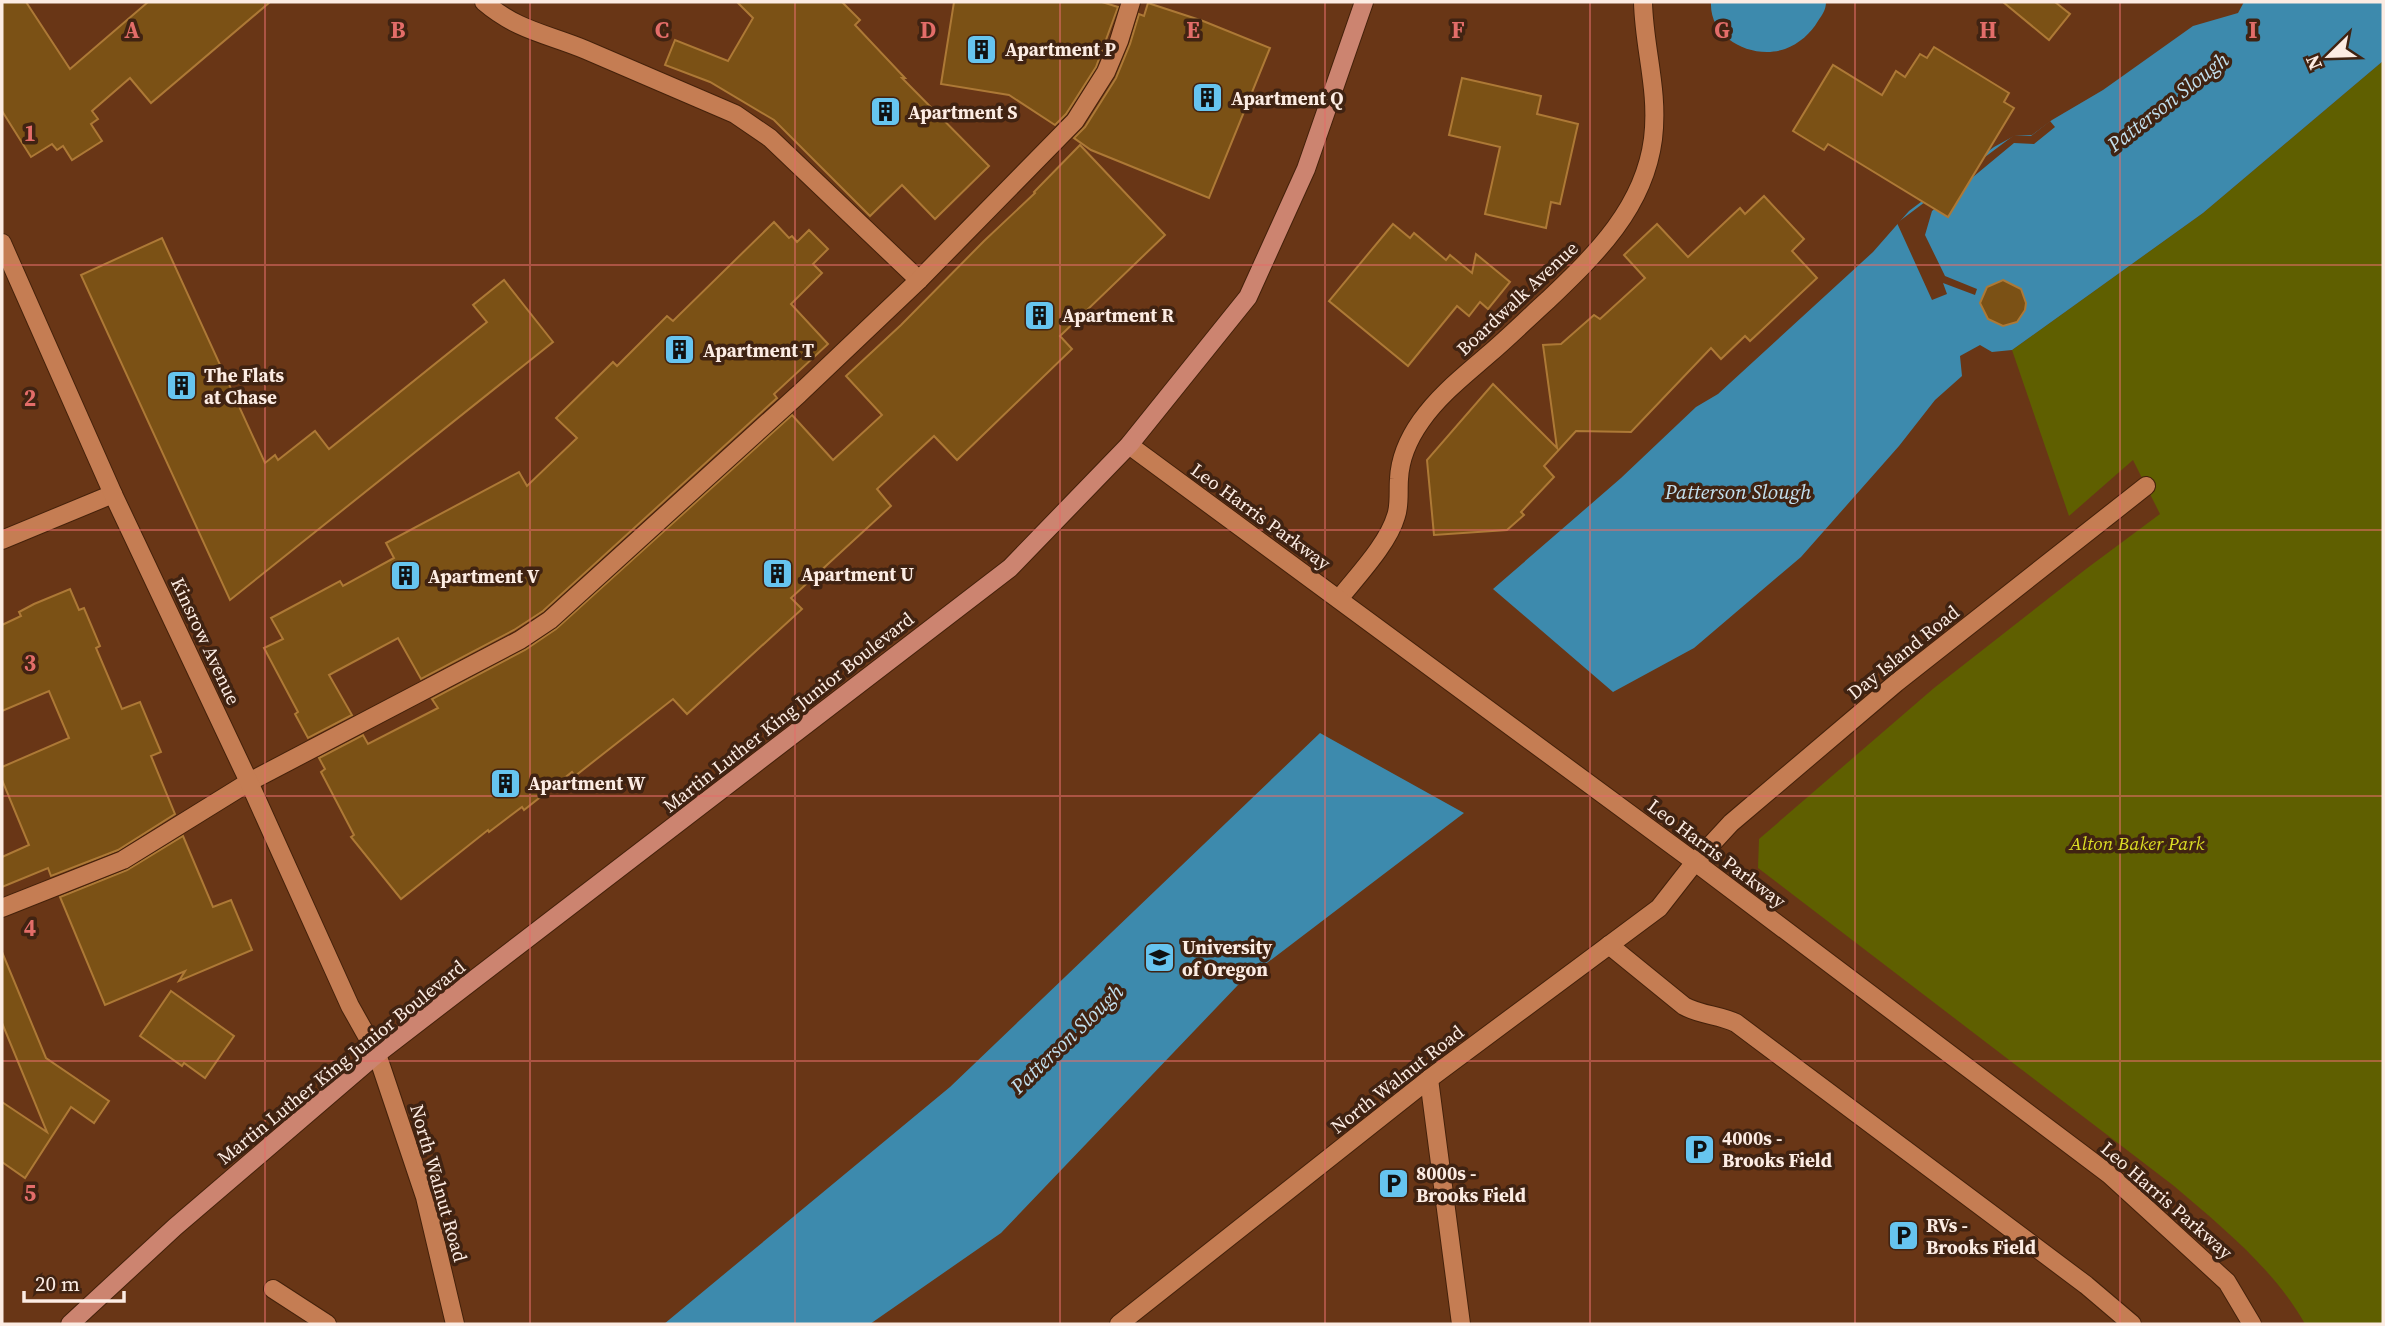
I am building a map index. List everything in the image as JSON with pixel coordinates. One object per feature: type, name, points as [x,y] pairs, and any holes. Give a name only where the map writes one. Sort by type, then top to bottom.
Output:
[{"type":"main road","name":"Martin Luther King Junior Boulevard","points":[[70,1324],[175,1227],[377,1054],[1010,568],[1129,445],[1248,297],[1306,169],[1364,2]]},
{"type":"street","points":[[484,2],[498,14],[528,30],[582,48],[745,121],[770,138],[919,280]]},
{"type":"street","points":[[2,908],[123,860],[249,782],[520,640],[550,620],[799,394],[919,280],[1075,121],[1106,72],[1131,2]]},
{"type":"street","name":"Boardwalk Avenue","points":[[1339,599],[1391,529],[1397,514],[1403,457],[1411,437],[1434,404],[1593,257],[1619,225],[1633,202],[1650,156],[1654,116],[1655,93],[1643,2]]},
{"type":"street","name":"Kinsrow Avenue","points":[[2,243],[113,494],[249,782],[350,1006],[377,1054]]},
{"type":"street","name":"Leo Harris Parkway","points":[[1129,445],[1695,862],[2110,1175],[2227,1282],[2252,1324]]},
{"type":"street","name":"Day Island Road","points":[[1695,862],[1731,823],[1896,683],[2146,486]]},
{"type":"street","points":[[2,540],[113,494]]},
{"type":"street","name":"North Walnut Road","points":[[1119,1324],[1429,1080],[1658,908],[1695,862]]},
{"type":"street","points":[[1609,945],[1684,1006],[1736,1023],[2086,1285],[2132,1324]]},
{"type":"street","name":"North Walnut Road","points":[[377,1054],[425,1196],[455,1324]]},
{"type":"street","points":[[1429,1080],[1461,1324]]},
{"type":"street","points":[[273,1289],[327,1324]]},
{"type":"green space","name":"Alton Baker Park","points":[[2383,61],[2383,1324],[2305,1324],[2263,1267],[2174,1186],[1758,868],[1759,839],[1934,688],[2160,514],[2133,460],[2069,516],[2012,350],[2203,213]]},
{"type":"water","points":[[1711,2],[1826,2],[1822,14],[1804,38],[1785,49],[1760,52],[1735,44],[1725,36],[1712,15]]},
{"type":"water","name":"Patterson Slough","points":[[2244,2],[2383,2],[2383,61],[2203,213],[2012,350],[1992,352],[1980,345],[1960,356],[1962,376],[1935,400],[1899,446],[1801,557],[1694,648],[1613,692],[1493,589],[1621,478],[1696,407],[1718,394],[1873,252],[1909,211],[1994,147],[2014,136],[2032,135],[2103,90],[2193,26],[2238,13]]},
{"type":"water","name":"Patterson Slough","points":[[1320,733],[1464,813],[1238,985],[1001,1233],[870,1324],[664,1324],[950,1087]]},
{"type":"pier","points":[[2050,121],[2055,127],[2034,144],[2014,143],[1932,211],[1925,235],[1945,276],[1977,289],[1975,295],[1943,283],[1947,294],[1932,300],[1897,223],[2013,136],[2031,136]]},
{"type":"building","points":[[2,2],[26,2],[70,69],[148,2],[270,2],[151,103],[130,78],[92,111],[98,119],[91,124],[102,141],[72,160],[63,146],[57,150],[52,144],[31,157],[2,111]]},
{"type":"building","points":[[737,2],[842,2],[860,20],[855,25],[905,78],[902,78],[989,166],[935,219],[902,185],[870,216],[774,120],[710,82],[665,65],[675,40],[728,61],[753,18]]},
{"type":"building","points":[[954,2],[1102,2],[1118,7],[1096,67],[1066,114],[1055,125],[1009,95],[941,84]]},
{"type":"building","points":[[2003,2],[2055,2],[2070,14],[2049,40]]},
{"type":"building","points":[[1148,3],[1203,21],[1270,48],[1209,198],[1091,150],[1074,138],[1085,127],[1116,78],[1139,14],[1144,16]]},
{"type":"building","points":[[1934,47],[2009,93],[2004,102],[2014,108],[1948,217],[1828,144],[1824,150],[1793,131],[1833,65],[1882,95],[1896,71],[1905,77],[1920,54],[1927,58]]},
{"type":"building","points":[[1462,78],[1541,96],[1537,114],[1578,124],[1560,204],[1551,202],[1546,228],[1485,214],[1500,147],[1449,135]]},
{"type":"building","points":[[1080,145],[1165,235],[1060,336],[1072,349],[957,460],[934,436],[877,489],[891,506],[791,598],[802,609],[687,714],[673,699],[575,776],[572,772],[524,810],[522,807],[489,832],[488,830],[401,899],[351,837],[354,835],[321,772],[325,769],[319,758],[363,735],[368,744],[438,708],[432,699],[525,650],[556,629],[792,415],[833,460],[882,415],[846,376],[1035,193]]},
{"type":"building","points":[[1764,196],[1804,239],[1792,251],[1817,278],[1750,341],[1745,336],[1721,359],[1711,348],[1631,432],[1576,431],[1544,466],[1554,477],[1521,512],[1524,515],[1507,530],[1434,535],[1427,460],[1493,384],[1557,448],[1543,345],[1561,344],[1594,315],[1600,319],[1645,278],[1624,255],[1657,224],[1688,257],[1740,208],[1745,214]]},
{"type":"building","points":[[774,222],[789,238],[792,236],[797,242],[809,230],[828,249],[813,264],[822,273],[791,304],[828,344],[774,394],[777,398],[543,611],[514,630],[421,679],[398,638],[329,675],[352,715],[308,738],[295,714],[298,712],[264,648],[283,639],[271,618],[340,581],[343,586],[394,558],[386,543],[519,472],[527,486],[577,438],[556,418],[613,362],[617,366],[667,316],[673,321]]},
{"type":"building","points":[[1393,224],[1410,238],[1414,233],[1446,260],[1450,255],[1472,273],[1476,254],[1510,282],[1488,309],[1480,302],[1469,316],[1457,306],[1408,366],[1329,301]]},
{"type":"building","name":"The Flats at Chase","points":[[162,238],[265,463],[275,455],[278,460],[315,431],[329,449],[487,322],[473,305],[504,280],[553,342],[230,600],[81,275]]},
{"type":"building","points":[[2003,280],[2021,289],[2026,303],[2017,322],[2003,326],[1988,319],[1980,303],[1987,287]]},
{"type":"building","points":[[70,589],[79,610],[84,608],[100,646],[96,648],[122,709],[140,702],[161,752],[151,756],[175,814],[118,850],[51,876],[48,868],[2,887],[2,857],[29,845],[2,780],[2,767],[69,738],[49,691],[2,711],[2,625],[21,616],[19,612],[34,604]]},
{"type":"building","points":[[183,836],[213,907],[231,900],[252,950],[179,981],[185,971],[105,1005],[60,897],[127,870]]},
{"type":"building","points":[[2,952],[46,1058],[109,1101],[94,1123],[71,1107],[25,1178],[2,1162],[2,1102],[47,1132],[2,1023]]},
{"type":"building","points":[[171,991],[234,1036],[205,1078],[184,1063],[182,1066],[140,1036]]},
{"type":"place","name":"Apartment P","points":[[982,49]]},
{"type":"place","name":"Apartment Q","points":[[1208,98]]},
{"type":"place","name":"Apartment S","points":[[885,112]]},
{"type":"place","name":"Apartment R","points":[[1039,315]]},
{"type":"place","name":"Apartment T","points":[[680,350]]},
{"type":"place","name":"The Flats at Chase","points":[[181,386]]},
{"type":"place","name":"Apartment U","points":[[778,574]]},
{"type":"place","name":"Apartment V","points":[[405,576]]},
{"type":"place","name":"Apartment W","points":[[505,783]]},
{"type":"place","name":"University of Oregon","points":[[1159,958]]},
{"type":"place","name":"4000s - Brooks Field","points":[[1699,1149]]},
{"type":"place","name":"8000s - Brooks Field","points":[[1393,1184]]},
{"type":"place","name":"RVs - Brooks Field","points":[[1903,1236]]}]
